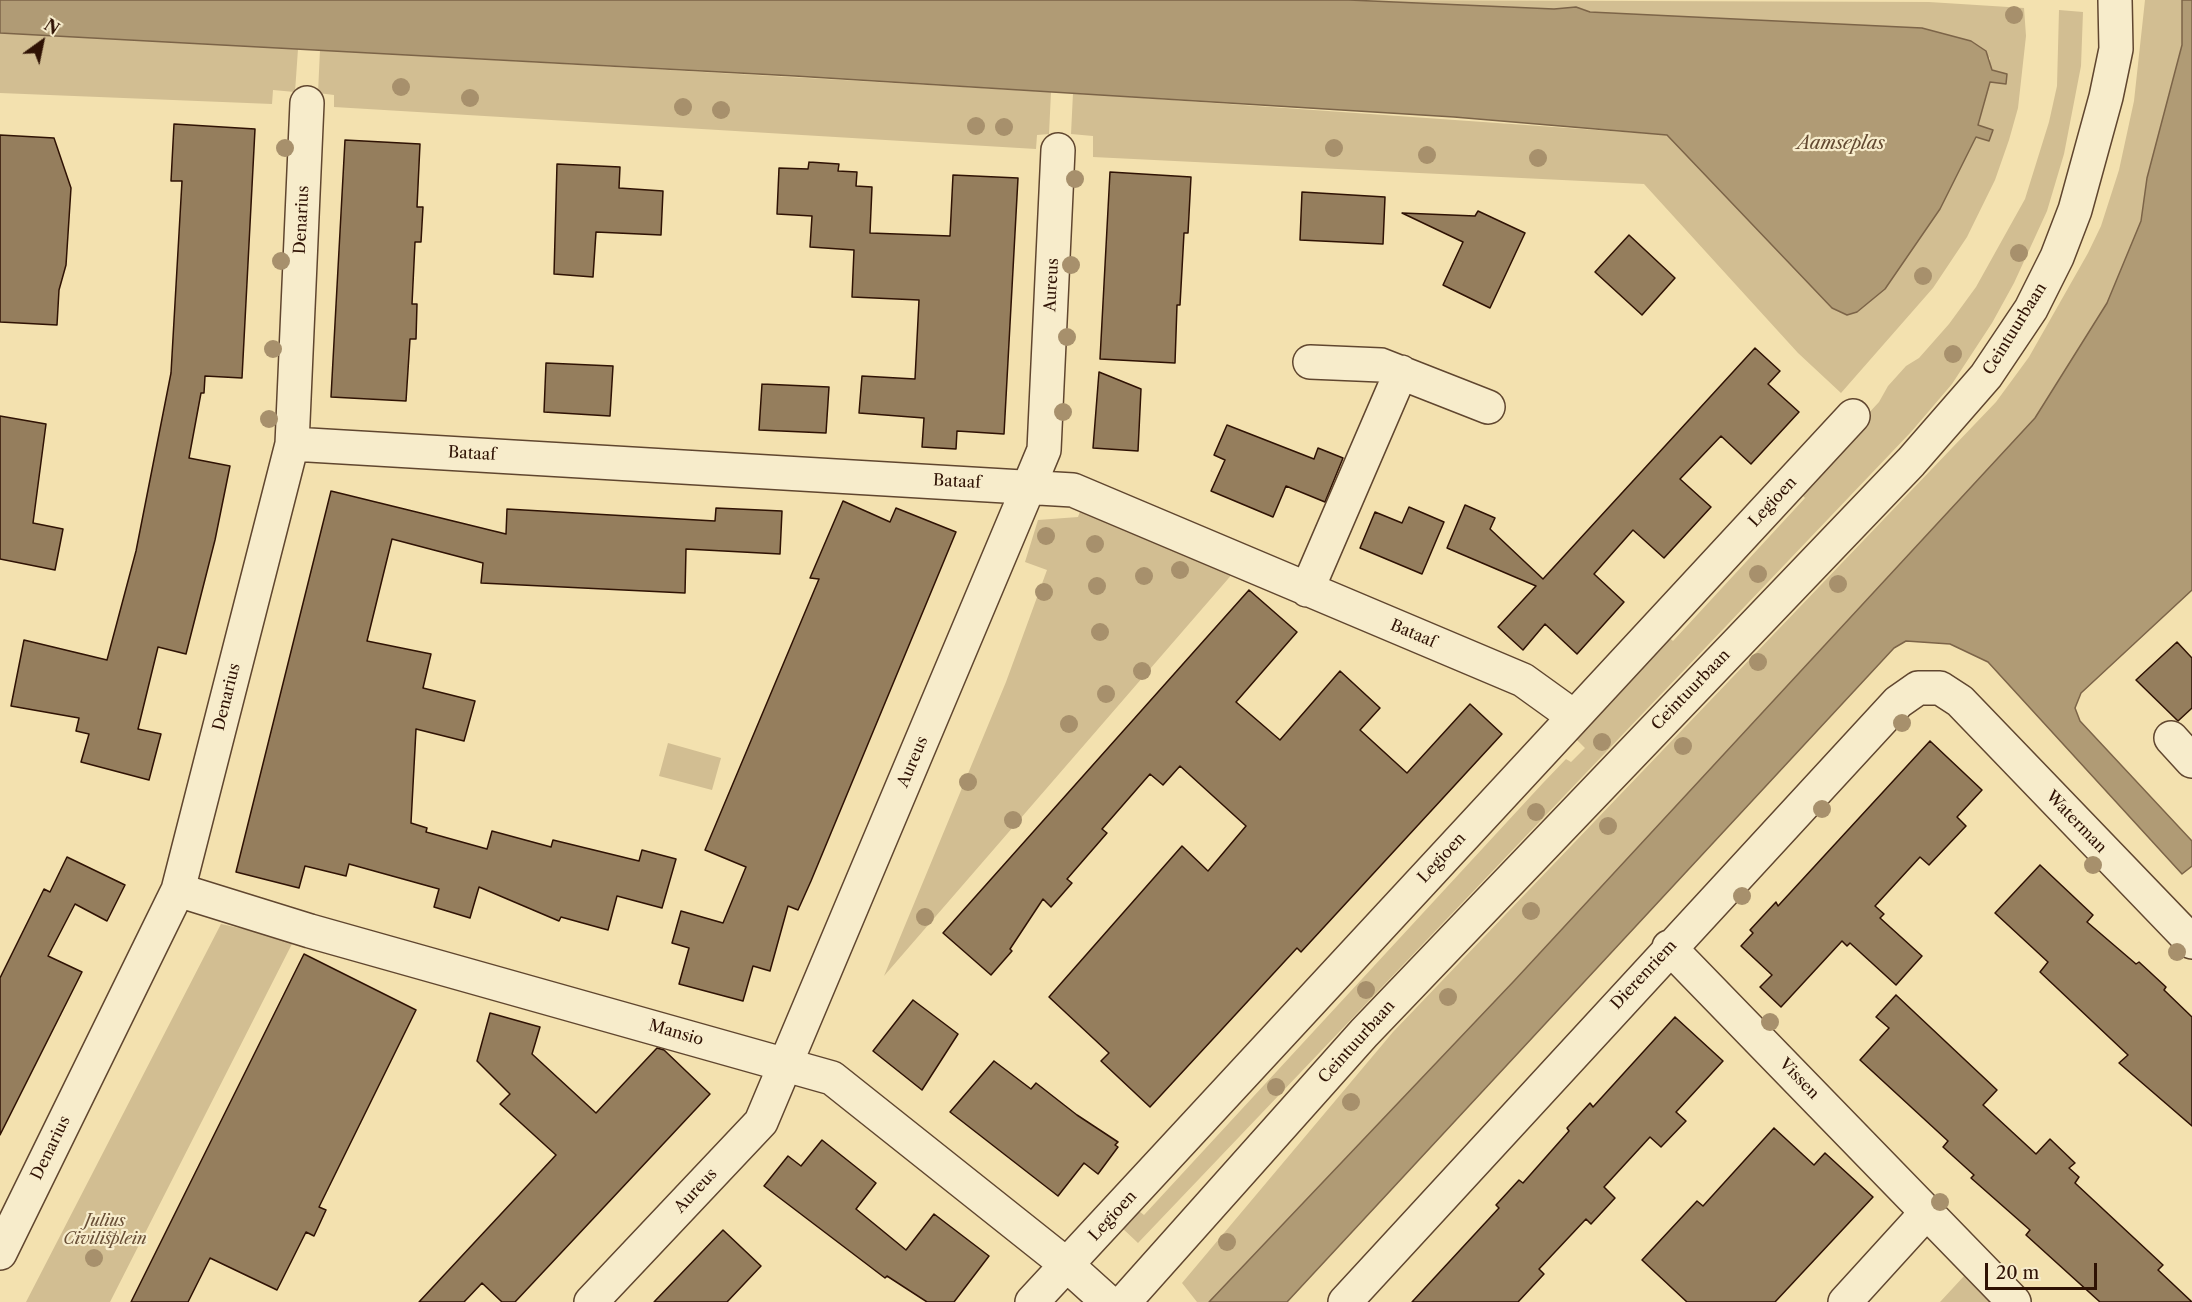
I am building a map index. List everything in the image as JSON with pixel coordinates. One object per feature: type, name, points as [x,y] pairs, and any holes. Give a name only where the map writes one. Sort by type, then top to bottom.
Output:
[{"type":"street","name":"Ceintuurbaan","points":[[1124,1302],[1364,1033],[1911,462],[1986,376],[2031,309],[2057,257],[2075,210],[2106,97],[2116,49],[2115,0]]},
{"type":"street","name":"Denarius","points":[[0,1253],[178,890],[292,444],[307,103]]},
{"type":"street","name":"Aureus","points":[[591,1302],[761,1122],[1044,450],[1058,150]]},
{"type":"street","points":[[1310,362],[1381,365],[1488,407]]},
{"type":"street","points":[[1307,590],[1401,372]]},
{"type":"street","name":"Legioen","points":[[1032,1302],[1853,416]]},
{"type":"street","name":"Bataaf","points":[[292,444],[1073,490],[1523,680],[1573,717]]},
{"type":"street","name":"Dierenriem","points":[[1345,1302],[1898,702],[1918,688],[1929,686],[1949,692],[1960,701]]},
{"type":"street","name":"Waterman","points":[[1960,701],[2189,932]]},
{"type":"street","name":"Mansio","points":[[178,890],[310,931],[832,1078],[1067,1265],[1108,1302]]},
{"type":"street","name":"Vissen","points":[[1670,947],[2013,1302]]},
{"type":"street","points":[[1845,1302],[1927,1212]]},
{"type":"green space","points":[[1349,0],[1929,2],[2024,8],[2026,36],[2018,108],[2009,140],[1995,180],[1967,237],[1933,288],[1841,393],[1798,353],[1644,184],[1093,157],[1093,136],[1071,134],[1073,93],[1667,135],[1832,308],[1940,209],[1976,137],[1989,141],[1993,130],[1978,126],[1990,82],[1990,58],[1971,41],[1922,28],[1590,12],[1576,7],[1555,9]]},
{"type":"green space","points":[[2145,0],[2182,0],[2182,45],[2147,178],[2141,221],[2107,303],[2035,418],[1514,981],[1209,1302],[1197,1302],[1182,1283],[1393,1032],[1996,402],[2029,357],[2101,226],[2119,170],[2134,101]]},
{"type":"green space","points":[[2059,10],[2083,12],[2081,66],[2064,154],[2047,211],[2014,283],[1992,323],[1952,384],[1911,432],[1138,1243],[1120,1226],[1135,1208],[1144,1215],[1543,783],[1566,759],[1571,762],[1585,748],[1573,736],[1666,635],[1673,641],[1805,498],[1797,490],[1879,402],[1888,386],[1906,366],[1919,358],[1949,324],[1976,287],[2025,199],[2049,122],[2057,86]]},
{"type":"green space","points":[[0,33],[298,49],[295,92],[273,90],[272,104],[0,93]]},
{"type":"green space","points":[[320,50],[1051,92],[1049,134],[1037,135],[1036,149],[334,107],[334,95],[318,93]]},
{"type":"green space","points":[[1082,506],[1234,572],[884,976],[1006,682],[1047,570],[1025,562],[1038,520],[1078,517]]},
{"type":"green space","points":[[668,743],[721,758],[712,790],[659,776]]},
{"type":"green space","name":"Julius Civilisplein","points":[[221,924],[294,940],[110,1302],[26,1302]]},
{"type":"green space","points":[[1965,1275],[1991,1302],[1940,1302]]},
{"type":"water","name":"Aamseplas","points":[[0,0],[1349,0],[1554,9],[1576,7],[1590,12],[1922,28],[1971,41],[1986,51],[1992,70],[2007,74],[2006,84],[1990,82],[1978,125],[1993,130],[1989,141],[1976,137],[1940,209],[1885,289],[1857,312],[1847,315],[1832,308],[1667,135],[1454,117],[795,76],[0,33]]},
{"type":"water","points":[[2182,0],[2192,0],[2192,590],[2081,693],[2075,708],[2080,721],[2192,841],[2192,866],[2182,874],[1988,662],[1950,644],[1906,641],[1894,648],[1287,1302],[1209,1302],[1514,981],[2035,418],[2107,303],[2141,221],[2147,178],[2182,45]]},
{"type":"building","points":[[174,124],[255,129],[242,378],[205,376],[204,393],[201,393],[189,458],[230,466],[215,540],[186,654],[158,647],[138,729],[161,734],[149,780],[81,762],[89,734],[76,731],[79,718],[11,706],[24,640],[107,660],[136,551],[171,373],[182,181],[171,181]]},
{"type":"building","points":[[0,135],[54,138],[71,188],[66,265],[59,290],[57,325],[0,322]]},
{"type":"building","points":[[345,140],[420,144],[417,207],[423,207],[421,242],[415,242],[412,304],[417,304],[416,339],[410,339],[406,401],[331,397]]},
{"type":"building","points":[[809,162],[839,164],[838,171],[857,172],[856,186],[872,187],[870,233],[950,236],[953,175],[1018,178],[1004,434],[957,431],[956,449],[922,447],[924,418],[859,413],[862,376],[915,379],[919,300],[852,297],[854,250],[810,247],[812,216],[777,214],[779,168],[808,169]]},
{"type":"building","points":[[557,164],[620,167],[619,188],[663,191],[661,235],[596,232],[593,277],[554,274]]},
{"type":"building","points":[[1110,172],[1191,177],[1188,233],[1184,233],[1180,305],[1177,305],[1175,363],[1100,359]]},
{"type":"building","points":[[1302,192],[1385,197],[1383,244],[1300,240]]},
{"type":"building","points":[[1478,211],[1525,233],[1490,308],[1443,285],[1463,242],[1402,213],[1475,216]]},
{"type":"building","points":[[1629,235],[1675,278],[1642,315],[1595,272]]},
{"type":"building","points":[[1755,348],[1780,371],[1768,384],[1799,412],[1751,464],[1721,436],[1680,479],[1711,507],[1664,558],[1633,530],[1594,574],[1624,602],[1577,654],[1545,624],[1523,650],[1498,627],[1536,586],[1447,548],[1465,505],[1495,518],[1490,529],[1543,579]]},
{"type":"building","points":[[546,363],[613,366],[610,416],[544,412]]},
{"type":"building","points":[[1099,372],[1141,389],[1138,451],[1093,448]]},
{"type":"building","points":[[762,384],[829,387],[826,433],[759,430]]},
{"type":"building","points":[[0,416],[46,424],[33,523],[63,529],[55,570],[0,559]]},
{"type":"building","points":[[1227,425],[1314,459],[1318,448],[1343,458],[1325,502],[1286,486],[1273,517],[1211,491],[1225,460],[1214,455]]},
{"type":"building","points":[[331,491],[506,534],[507,509],[715,521],[716,508],[782,511],[780,554],[686,549],[685,593],[481,583],[483,563],[392,539],[367,641],[431,654],[423,688],[475,701],[464,741],[416,729],[411,823],[427,828],[426,832],[487,849],[492,831],[551,847],[553,840],[639,861],[642,850],[676,859],[662,908],[617,896],[608,930],[561,917],[559,921],[479,887],[470,918],[434,907],[439,889],[349,864],[346,876],[305,866],[299,888],[236,872]]},
{"type":"building","points":[[843,501],[890,522],[896,508],[956,532],[798,910],[788,906],[770,971],[753,966],[743,1001],[679,984],[689,948],[672,943],[681,911],[723,923],[746,867],[705,850],[819,579],[810,578]]},
{"type":"building","points":[[1409,507],[1444,522],[1422,574],[1360,548],[1375,512],[1402,523]]},
{"type":"building","points":[[1249,590],[1297,632],[1236,702],[1280,740],[1340,671],[1380,708],[1360,730],[1407,773],[1470,704],[1502,734],[1301,952],[1297,948],[1150,1107],[1101,1061],[1109,1053],[1049,997],[1182,846],[1208,871],[1246,826],[1180,766],[1163,785],[1150,774],[1102,829],[1107,833],[1067,879],[1072,883],[1051,907],[1043,899],[1010,949],[1012,951],[991,975],[943,933]]},
{"type":"building","points":[[2177,642],[2192,658],[2192,708],[2178,721],[2136,680]]},
{"type":"building","points":[[1930,741],[1982,790],[1957,817],[1966,826],[1929,865],[1920,857],[1875,906],[1884,914],[1880,918],[1922,956],[1896,985],[1850,943],[1847,946],[1842,941],[1781,1007],[1760,987],[1772,975],[1741,946],[1753,933],[1750,930],[1776,902],[1778,906]]},
{"type":"building","points":[[67,857],[125,885],[107,921],[75,904],[48,956],[82,972],[0,1135],[0,978],[44,889],[50,892]]},
{"type":"building","points":[[2040,865],[2093,915],[2087,922],[2136,964],[2139,962],[2166,987],[2164,990],[2192,1017],[2192,1126],[2119,1063],[2128,1055],[2040,972],[2048,962],[1995,913]]},
{"type":"building","points":[[304,954],[416,1010],[319,1207],[326,1210],[314,1236],[306,1232],[277,1290],[210,1258],[188,1302],[131,1302]]},
{"type":"building","points":[[1896,995],[1997,1090],[1983,1105],[2036,1154],[2050,1139],[2075,1163],[2069,1168],[2079,1177],[2075,1183],[2163,1265],[2158,1270],[2192,1302],[2100,1302],[2026,1235],[2030,1230],[1971,1178],[1974,1175],[1943,1147],[1948,1141],[1860,1060],[1889,1028],[1876,1017]]},
{"type":"building","points":[[913,1000],[958,1034],[922,1090],[873,1051]]},
{"type":"building","points":[[490,1013],[540,1027],[532,1054],[596,1113],[657,1048],[664,1050],[710,1094],[515,1302],[502,1302],[482,1283],[464,1302],[419,1302],[556,1155],[500,1104],[510,1094],[477,1061]]},
{"type":"building","points":[[1675,1017],[1723,1061],[1676,1112],[1686,1121],[1661,1147],[1650,1137],[1604,1187],[1615,1198],[1591,1224],[1586,1219],[1539,1269],[1544,1274],[1518,1302],[1412,1302],[1499,1208],[1496,1205],[1519,1180],[1523,1183],[1569,1131],[1567,1128],[1590,1103],[1593,1107]]},
{"type":"building","points":[[994,1061],[1031,1089],[1036,1083],[1077,1115],[1118,1142],[1115,1145],[1118,1147],[1098,1174],[1084,1163],[1058,1196],[950,1112]]},
{"type":"building","points":[[1774,1128],[1814,1165],[1825,1153],[1873,1197],[1775,1302],[1687,1302],[1642,1260],[1697,1201],[1703,1206]]},
{"type":"building","points":[[822,1140],[876,1183],[856,1209],[906,1250],[934,1214],[989,1256],[954,1302],[927,1302],[887,1276],[885,1278],[764,1186],[788,1156],[801,1166]]},
{"type":"building","points":[[723,1230],[761,1266],[727,1302],[654,1302]]}]
